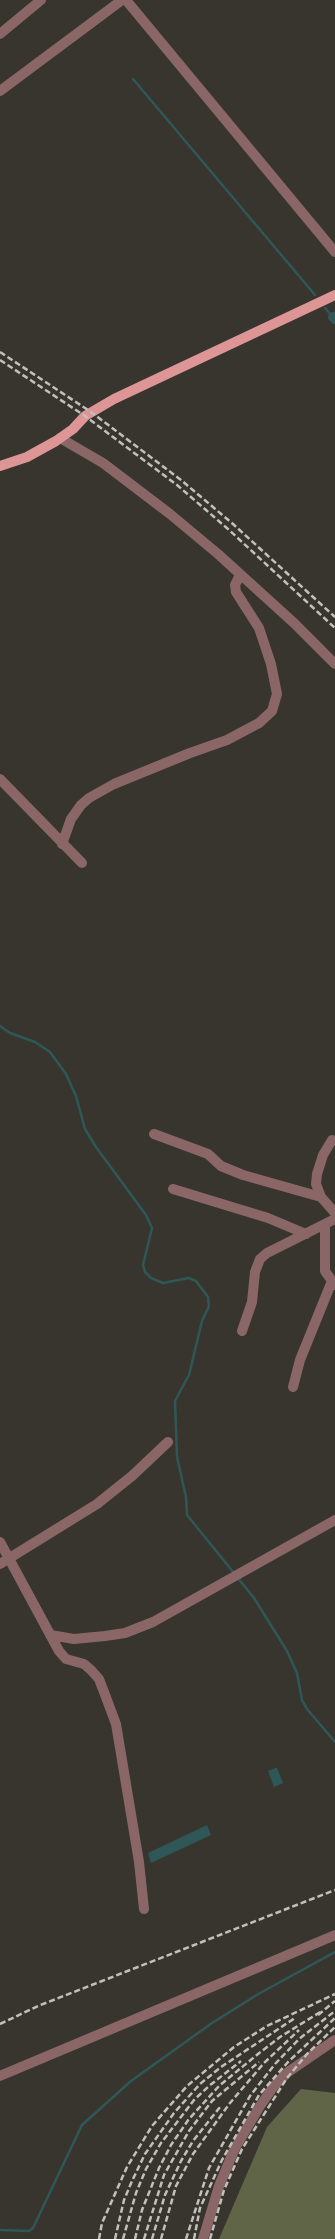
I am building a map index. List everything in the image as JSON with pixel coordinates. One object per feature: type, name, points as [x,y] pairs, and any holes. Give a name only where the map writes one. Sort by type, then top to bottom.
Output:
[{"type":"main road","points":[[0,466],[26,458],[60,438],[73,429],[85,416],[114,399],[335,295]]},
{"type":"street","points":[[0,34],[41,0]]},
{"type":"street","points":[[0,91],[122,0]]},
{"type":"street","points":[[126,0],[335,252]]},
{"type":"street","points":[[60,438],[103,463],[126,480],[240,575],[294,623],[335,664]]},
{"type":"street","points":[[62,844],[71,819],[81,805],[89,798],[121,781],[190,753],[227,740],[259,723],[272,711],[277,694],[274,678],[259,628],[236,592],[235,585],[240,575]]},
{"type":"street","points":[[0,779],[82,863]]},
{"type":"street","points":[[154,1134],[208,1154],[221,1166],[322,1197]]},
{"type":"street","points":[[332,1140],[317,1174],[316,1184],[322,1197],[335,1213]]},
{"type":"street","points":[[174,1189],[268,1218],[306,1234]]},
{"type":"street","points":[[242,1331],[252,1302],[255,1272],[260,1260],[267,1253],[335,1219]]},
{"type":"street","points":[[293,1387],[300,1360],[333,1283],[325,1271],[325,1224]]},
{"type":"street","points":[[4,1561],[97,1504],[132,1476],[168,1442]]},
{"type":"street","points":[[50,1635],[74,1639],[125,1633],[153,1622],[335,1520]]},
{"type":"street","points":[[0,1542],[4,1561],[66,1659],[84,1664],[99,1679],[116,1724],[139,1862],[144,1908]]},
{"type":"street","points":[[0,2076],[335,1934]]},
{"type":"street","points":[[203,2239],[219,2186],[235,2148],[260,2106],[274,2086],[288,2072],[335,2040]]},
{"type":"green space","points":[[301,2089],[335,2093],[335,2239],[219,2239],[267,2127]]},
{"type":"water","points":[[277,1768],[283,1783],[274,1787],[268,1771]]},
{"type":"water","points":[[207,1825],[211,1835],[151,1863],[148,1853]]},
{"type":"waterway","points":[[133,79],[315,295]]},
{"type":"waterway","points":[[325,308],[333,317]]},
{"type":"waterway","points":[[0,1026],[10,1033],[35,1042],[50,1052],[66,1074],[76,1096],[85,1129],[96,1147],[146,1215],[152,1228],[143,1265],[145,1272],[151,1278],[163,1283],[189,1278],[196,1281],[208,1297],[209,1306],[202,1321],[189,1375],[175,1401],[177,1457],[186,1497],[187,1515],[234,1573]]},
{"type":"waterway","points":[[237,1577],[254,1598],[287,1651],[297,1673],[302,1700],[307,1709],[335,1742]]},
{"type":"waterway","points":[[0,2230],[29,2231],[33,2228],[82,2125],[131,2081],[212,2023],[260,1993],[335,1952]]},
{"type":"railway","points":[[0,352],[91,412],[181,480],[233,524],[335,617]]},
{"type":"railway","points":[[0,360],[85,416],[177,485],[228,529],[335,628]]},
{"type":"railway","points":[[0,2024],[38,2006],[335,1890]]},
{"type":"railway","points":[[99,2239],[102,2223],[127,2167],[152,2126],[187,2086],[234,2047],[267,2026],[335,1994]]},
{"type":"railway","points":[[318,2015],[335,2001]]},
{"type":"railway","points":[[135,2239],[142,2210],[159,2168],[171,2145],[189,2119],[219,2086],[258,2054],[280,2037],[322,2011]]},
{"type":"railway","points":[[186,2239],[209,2168],[250,2096],[275,2064],[299,2039],[335,2011]]},
{"type":"railway","points":[[115,2239],[124,2200],[132,2181],[145,2154],[174,2113],[200,2084],[221,2067],[295,2018]]},
{"type":"railway","points":[[194,2239],[200,2208],[222,2160],[259,2095],[288,2062],[335,2018]]},
{"type":"railway","points":[[210,2239],[224,2190],[242,2149],[287,2078],[307,2054],[335,2027]]},
{"type":"railway","points":[[161,2239],[176,2186],[193,2154],[230,2103],[264,2063],[299,2030]]},
{"type":"railway","points":[[123,2239],[136,2193],[146,2169],[161,2143],[194,2100],[241,2061]]},
{"type":"railway","points":[[144,2239],[164,2175],[189,2131],[212,2101],[259,2062]]},
{"type":"railway","points":[[152,2239],[165,2195],[181,2161],[193,2141],[220,2107]]}]
